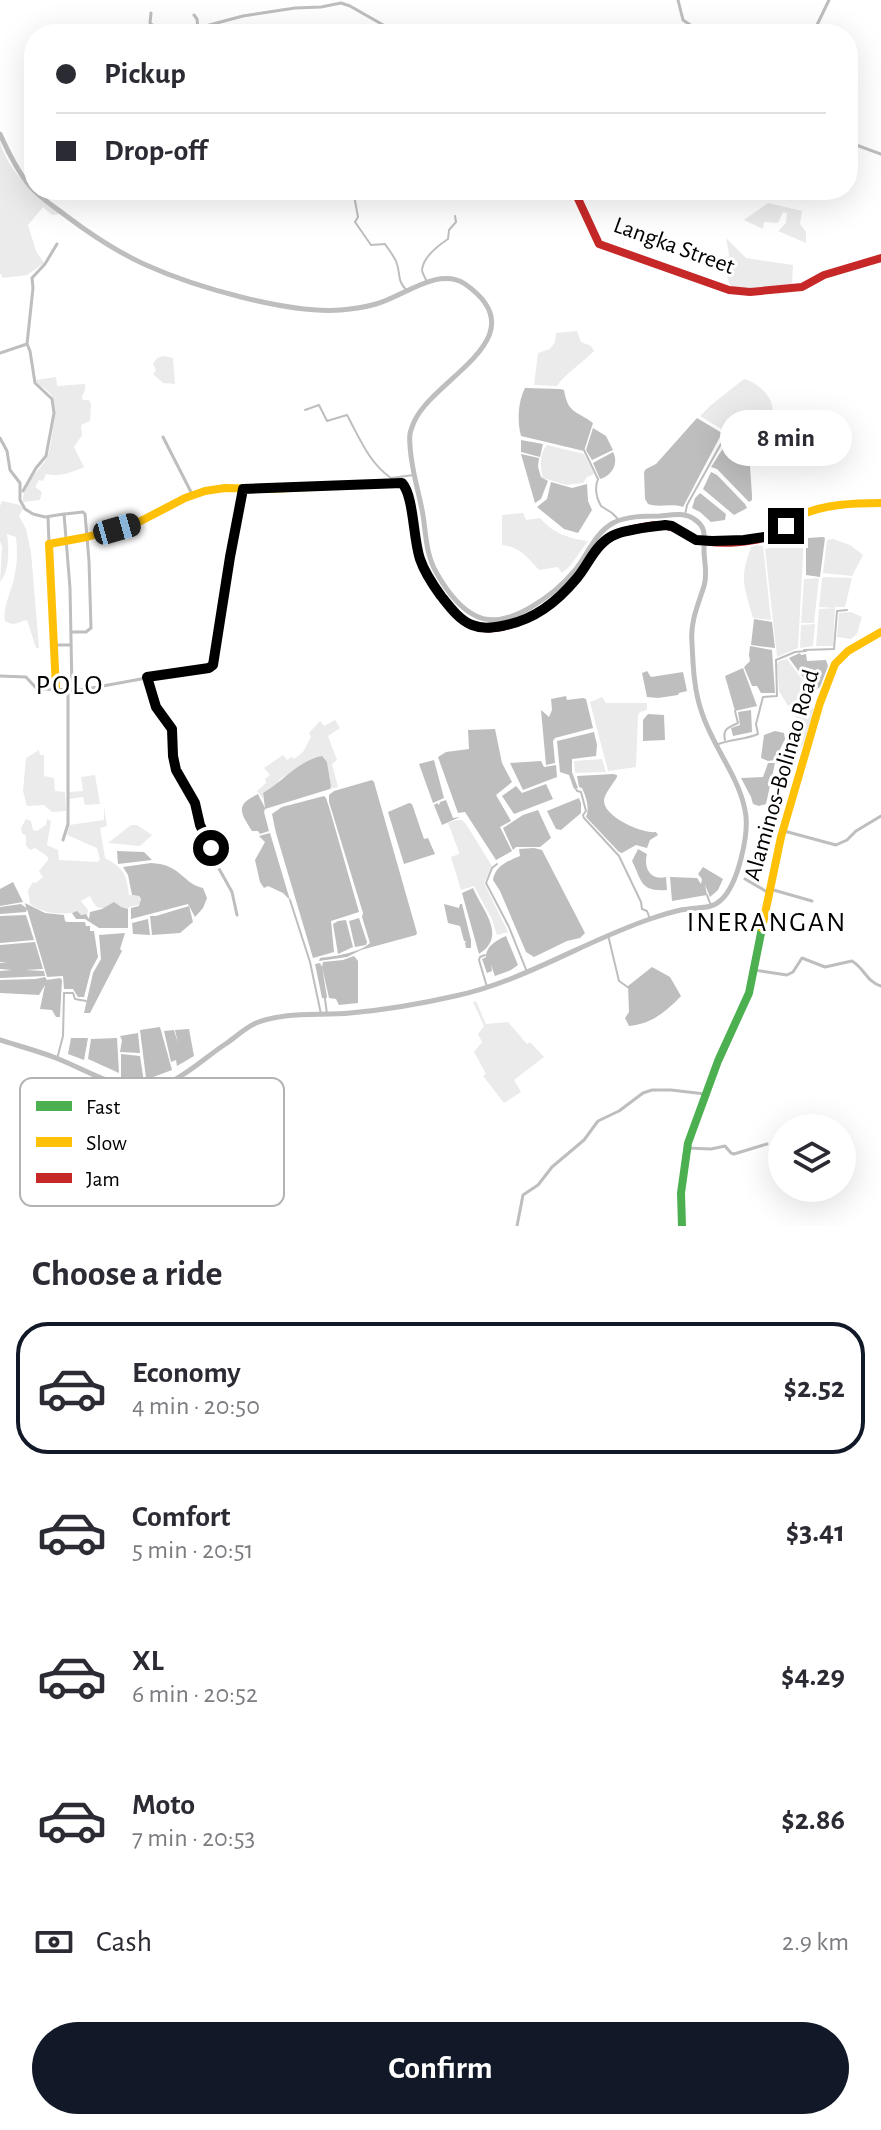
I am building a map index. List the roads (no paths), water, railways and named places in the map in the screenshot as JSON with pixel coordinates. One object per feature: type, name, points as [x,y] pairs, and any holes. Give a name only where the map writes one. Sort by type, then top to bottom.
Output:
[{"type":"street","points":[[678,0],[682,17],[688,24]]},
{"type":"street","points":[[817,24],[829,0]]},
{"type":"street","points":[[214,24],[243,16],[341,3],[382,24]]},
{"type":"street","points":[[151,13],[151,24]]},
{"type":"street","points":[[194,15],[198,24]]},
{"type":"street","points":[[858,146],[881,154]]},
{"type":"street","name":"Langka Street","points":[[579,200],[599,244],[729,290],[750,292],[802,287],[820,276],[881,258]]},
{"type":"street","points":[[21,495],[46,456],[54,413],[52,399],[35,383],[27,344],[32,278],[57,244]]},
{"type":"street","points":[[0,353],[27,344]]},
{"type":"street","points":[[163,437],[192,494]]},
{"type":"street","points":[[0,438],[8,454],[10,470],[20,483],[21,503],[25,509],[48,517],[84,513],[91,628],[86,632],[72,632]]},
{"type":"street","points":[[49,544],[137,523],[192,494],[215,489],[402,483],[408,494],[423,567],[458,615],[468,624],[483,628],[520,621],[549,606],[576,579],[596,550],[612,536],[665,525],[696,540],[744,540],[771,536],[804,515],[838,506],[881,503]]},
{"type":"street","points":[[0,676],[24,677],[35,688],[70,690],[213,665],[243,489]]},
{"type":"street","points":[[63,840],[68,824],[72,632],[64,514]]},
{"type":"street","points":[[48,517],[56,689]]},
{"type":"street","name":"Alaminos-Bolinao Road","points":[[682,1226],[681,1193],[687,1148],[705,1094],[747,1000],[782,830],[820,703],[833,666],[848,651],[881,632]]},
{"type":"street","points":[[54,645],[71,645]]},
{"type":"street","points":[[147,677],[156,707],[172,729],[176,770],[195,803],[213,858],[232,892],[237,915]]},
{"type":"street","points":[[782,830],[836,845],[881,816]]},
{"type":"street","points":[[745,879],[770,891],[812,901]]},
{"type":"street","points":[[754,970],[787,975],[793,972],[802,958],[825,967],[852,961],[872,983],[881,986]]},
{"type":"street","points":[[517,1226],[523,1195],[581,1144],[600,1119],[619,1111],[649,1090],[705,1094]]},
{"type":"street","points":[[687,1148],[725,1146],[734,1154],[767,1144]]},
{"type":"waterway","points":[[0,134],[24,178]]},
{"type":"waterway","points":[[45,200],[94,236],[146,265],[242,297],[295,308],[345,310],[376,304],[432,281],[455,279],[485,303],[492,322],[487,339],[475,356],[425,406],[414,422],[410,436],[430,558],[453,597],[476,616],[489,620],[502,619],[544,599],[576,569],[601,532],[613,523],[636,517],[677,514],[698,522],[704,533],[706,572],[692,628],[696,687],[707,725],[742,797],[746,820],[737,871],[721,900],[714,905],[679,910],[628,927],[506,981],[455,996],[376,1010],[267,1019],[248,1027],[178,1078]]},
{"type":"waterway","points":[[355,200],[358,217],[355,222],[371,245],[385,244],[396,261],[400,280],[408,292]]},
{"type":"waterway","points":[[427,282],[423,265],[432,252],[448,239],[449,230],[456,222],[455,216]]},
{"type":"waterway","points":[[305,410],[319,405],[327,421],[347,415],[365,449],[383,472],[391,478],[414,475]]},
{"type":"waterway","points":[[685,515],[687,505],[727,433]]},
{"type":"waterway","points":[[584,450],[598,479],[596,490],[599,503],[619,520]]},
{"type":"waterway","points":[[804,650],[834,649],[837,611],[847,610]]},
{"type":"waterway","points":[[716,745],[758,734],[756,724],[763,697],[777,696],[776,660],[806,651]]},
{"type":"waterway","points":[[725,740],[726,730],[738,723],[735,711]]},
{"type":"waterway","points":[[576,789],[581,792],[586,811],[584,818],[619,856],[642,909],[647,911],[650,919]]},
{"type":"waterway","points":[[497,864],[486,883],[509,927],[527,972]]},
{"type":"waterway","points":[[707,895],[711,906]]},
{"type":"waterway","points":[[290,900],[310,962],[321,1014]]},
{"type":"waterway","points":[[608,935],[619,981],[629,988]]},
{"type":"waterway","points":[[485,955],[479,960],[487,987]]},
{"type":"waterway","points":[[57,1059],[63,1036],[64,993],[73,993],[75,999],[86,1001]]},
{"type":"waterway","points":[[325,999],[327,1014]]},
{"type":"waterway","points":[[0,1040],[49,1055],[100,1078]]},
{"type":"district","name":"POLO","points":[[70,686]]},
{"type":"district","name":"INERANGAN","points":[[767,923]]}]
